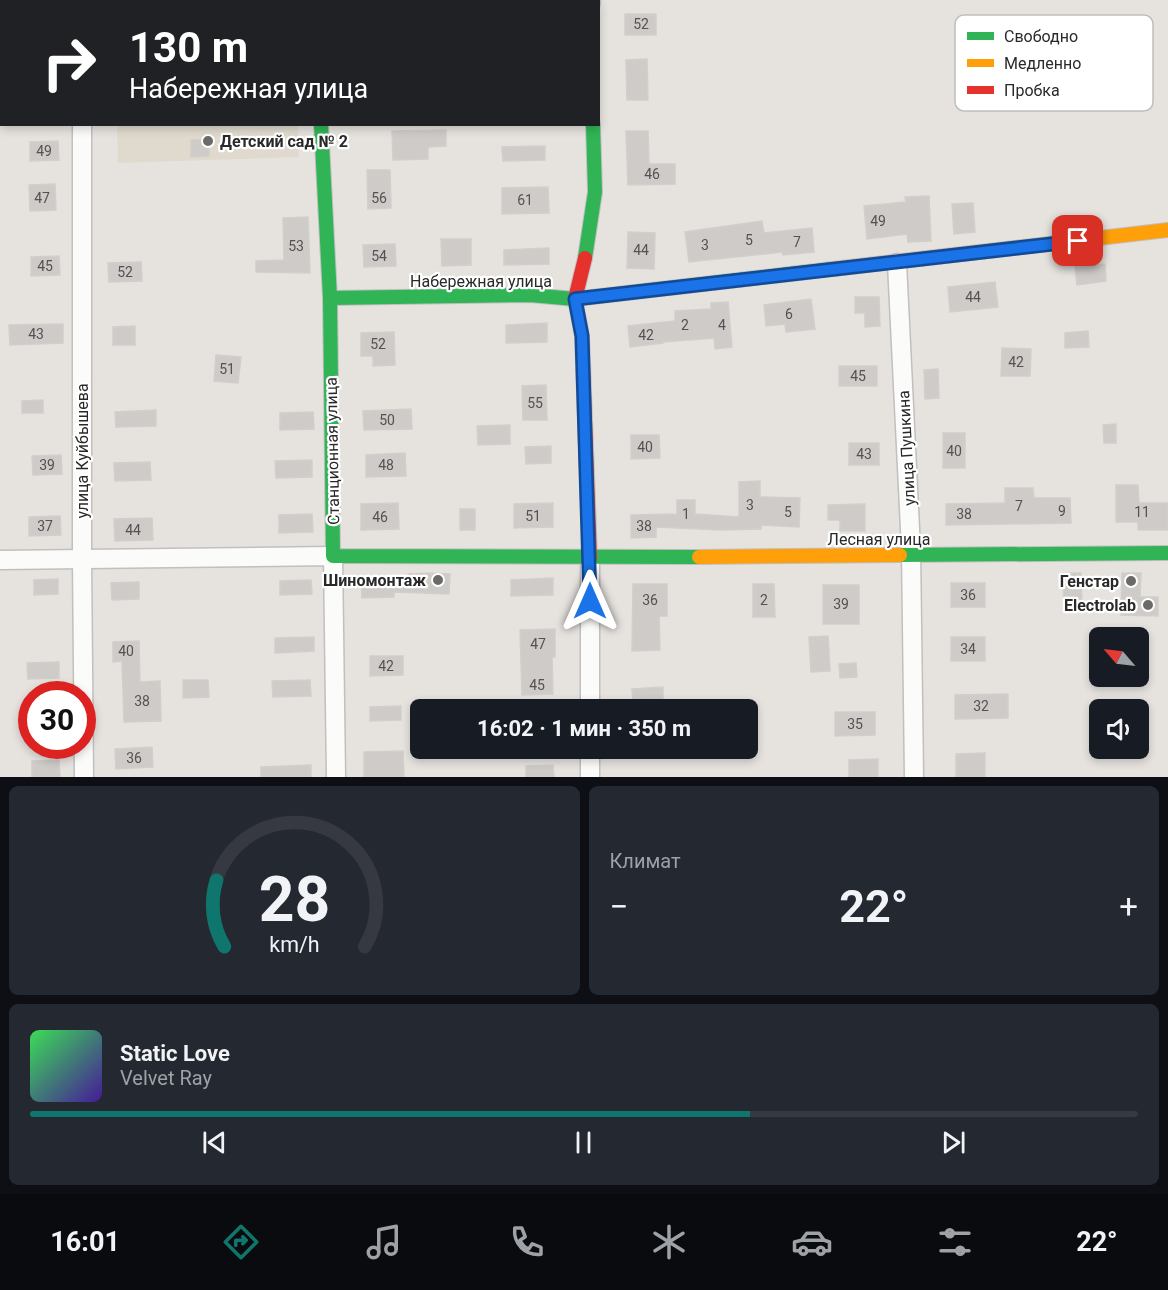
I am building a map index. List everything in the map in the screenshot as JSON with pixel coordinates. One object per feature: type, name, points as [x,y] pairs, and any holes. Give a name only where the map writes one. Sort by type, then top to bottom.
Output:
[{"type":"main road","name":"Станционная улица","points":[[321,126],[330,298],[333,556]]},
{"type":"main road","points":[[590,558],[582,336],[575,299],[584,273],[595,192],[593,126]]},
{"type":"main road","name":"Набережная улица","points":[[330,298],[530,295],[575,299],[1168,230]]},
{"type":"main road","name":"Лесная улица","points":[[333,556],[590,558],[1168,553]]},
{"type":"street","name":"улица Куйбышева","points":[[82,126],[84,777]]},
{"type":"street","name":"улица Пушкина","points":[[897,263],[911,555],[914,777]]},
{"type":"street","points":[[0,560],[333,556]]},
{"type":"street","name":"Станционная улица","points":[[333,556],[336,777]]},
{"type":"street","points":[[590,558],[590,699]]},
{"type":"street","points":[[590,759],[590,777]]},
{"type":"shaded area","name":"Детский сад № 2","points":[[117,126],[298,126],[299,157],[118,163]]},
{"type":"building","points":[[625,14],[656,14],[656,35],[625,35]]},
{"type":"building","points":[[647,59],[648,100],[627,100],[626,60]]},
{"type":"building","points":[[446,130],[446,146],[428,147],[428,159],[393,160],[392,131]]},
{"type":"building","points":[[626,131],[648,131],[649,164],[675,164],[675,184],[628,185]]},
{"type":"building","points":[[209,139],[209,156],[191,157],[191,140]]},
{"type":"building","points":[[58,141],[59,160],[30,161],[30,142]]},
{"type":"building","points":[[545,146],[545,160],[503,161],[502,147]]},
{"type":"building","points":[[367,170],[390,170],[391,208],[368,209]]},
{"type":"building","points":[[55,184],[56,210],[30,211],[29,185]]},
{"type":"building","points":[[548,187],[549,213],[502,214],[502,188]]},
{"type":"building","points":[[929,196],[931,241],[908,242],[907,234],[867,239],[864,206],[906,202],[905,197]]},
{"type":"building","points":[[973,203],[975,232],[954,234],[952,204]]},
{"type":"building","points":[[308,217],[310,273],[256,272],[256,261],[284,260],[283,218]]},
{"type":"building","points":[[762,221],[764,233],[812,228],[814,252],[783,255],[782,252],[689,262],[685,232]]},
{"type":"building","points":[[628,232],[655,233],[654,269],[627,268]]},
{"type":"building","points":[[441,239],[471,239],[471,265],[442,266]]},
{"type":"building","points":[[395,244],[396,266],[364,267],[363,245]]},
{"type":"building","points":[[549,248],[549,264],[504,265],[504,250]]},
{"type":"building","points":[[59,256],[60,275],[31,276],[31,257]]},
{"type":"building","points":[[141,262],[142,281],[109,282],[108,263]]},
{"type":"building","points":[[1105,264],[1106,281],[1077,285],[1075,267]]},
{"type":"building","points":[[995,282],[998,307],[950,312],[948,287]]},
{"type":"building","points":[[855,297],[879,297],[880,326],[865,327],[865,313],[855,313]]},
{"type":"building","points":[[811,299],[815,329],[786,332],[785,324],[766,326],[764,305]]},
{"type":"building","points":[[728,302],[732,347],[715,349],[714,338],[630,347],[628,326],[675,321],[675,311],[711,309],[711,303]]},
{"type":"building","points":[[547,323],[547,342],[506,343],[506,325]]},
{"type":"building","points":[[63,324],[63,343],[10,345],[9,325]]},
{"type":"building","points":[[135,326],[135,345],[113,345],[113,327]]},
{"type":"building","points":[[1088,331],[1089,347],[1065,348],[1065,333]]},
{"type":"building","points":[[394,332],[395,365],[373,366],[373,356],[361,356],[361,333]]},
{"type":"building","points":[[1002,348],[1031,349],[1030,376],[1001,376]]},
{"type":"building","points":[[216,355],[241,357],[238,383],[214,381]]},
{"type":"building","points":[[839,366],[877,366],[877,386],[839,386]]},
{"type":"building","points":[[938,369],[939,398],[925,399],[924,370]]},
{"type":"building","points":[[546,385],[547,420],[523,420],[522,386]]},
{"type":"building","points":[[43,400],[43,413],[22,413],[22,401]]},
{"type":"building","points":[[411,409],[412,429],[364,430],[363,411]]},
{"type":"building","points":[[156,410],[156,426],[116,427],[115,412]]},
{"type":"building","points":[[313,412],[314,429],[280,430],[280,413]]},
{"type":"building","points":[[1116,424],[1116,443],[1104,443],[1103,425]]},
{"type":"building","points":[[510,425],[510,444],[478,445],[477,426]]},
{"type":"building","points":[[943,433],[965,433],[965,468],[943,468]]},
{"type":"building","points":[[631,435],[659,435],[660,458],[631,459]]},
{"type":"building","points":[[849,443],[879,443],[879,465],[849,465]]},
{"type":"building","points":[[551,446],[551,463],[526,464],[525,447]]},
{"type":"building","points":[[405,453],[406,476],[366,477],[366,455]]},
{"type":"building","points":[[61,455],[62,474],[33,475],[32,456]]},
{"type":"building","points":[[312,460],[312,477],[276,478],[275,461]]},
{"type":"building","points":[[150,462],[151,480],[115,481],[114,463]]},
{"type":"building","points":[[760,481],[760,497],[800,498],[799,527],[761,525],[761,529],[721,530],[656,527],[656,537],[631,538],[631,515],[677,514],[677,500],[695,500],[695,514],[739,517],[739,482]]},
{"type":"building","points":[[1116,485],[1138,485],[1139,503],[1168,503],[1168,530],[1138,530],[1138,522],[1116,522]]},
{"type":"building","points":[[1005,488],[1033,488],[1034,498],[1070,498],[1071,523],[946,525],[946,504],[1005,503]]},
{"type":"building","points":[[398,503],[399,529],[361,530],[361,504]]},
{"type":"building","points":[[553,503],[553,527],[514,528],[514,504]]},
{"type":"building","points":[[865,504],[865,531],[840,531],[840,520],[828,520],[828,505]]},
{"type":"building","points":[[460,509],[475,509],[475,530],[460,530]]},
{"type":"building","points":[[312,514],[313,532],[279,533],[279,515]]},
{"type":"building","points":[[60,516],[61,535],[29,536],[29,517]]},
{"type":"building","points":[[152,518],[153,540],[115,541],[114,519]]},
{"type":"building","points":[[1063,573],[1081,573],[1082,605],[1064,605]]},
{"type":"building","points":[[1122,573],[1141,573],[1140,597],[1158,597],[1158,616],[1121,615]]},
{"type":"building","points":[[408,574],[450,574],[449,594],[394,592],[394,597],[362,598],[361,579],[408,577]]},
{"type":"building","points":[[553,578],[553,595],[511,596],[511,580]]},
{"type":"building","points":[[58,579],[58,594],[34,595],[34,580]]},
{"type":"building","points":[[311,580],[312,594],[280,595],[280,581]]},
{"type":"building","points":[[139,582],[139,599],[112,600],[111,583]]},
{"type":"building","points":[[951,583],[985,583],[985,607],[951,607]]},
{"type":"building","points":[[633,584],[667,584],[667,616],[659,616],[660,650],[632,651]]},
{"type":"building","points":[[753,584],[774,584],[775,617],[753,617]]},
{"type":"building","points":[[823,585],[859,585],[859,624],[823,624]]},
{"type":"building","points":[[555,629],[555,657],[552,657],[553,694],[522,695],[520,630]]},
{"type":"building","points":[[828,636],[830,671],[811,672],[809,637]]},
{"type":"building","points":[[314,637],[314,651],[275,653],[275,638]]},
{"type":"building","points":[[951,637],[985,637],[985,661],[951,661]]},
{"type":"building","points":[[139,641],[140,682],[160,681],[161,721],[124,722],[122,661],[113,662],[113,642]]},
{"type":"building","points":[[370,656],[403,656],[403,675],[370,676]]},
{"type":"building","points":[[59,662],[59,678],[28,679],[27,663]]},
{"type":"building","points":[[856,663],[857,677],[840,678],[839,664]]},
{"type":"building","points":[[183,680],[208,680],[209,697],[183,698]]},
{"type":"building","points":[[310,680],[311,696],[273,697],[272,681]]},
{"type":"building","points":[[663,687],[663,699],[633,699],[632,689]]},
{"type":"building","points":[[1008,694],[1008,718],[955,719],[955,695]]},
{"type":"building","points":[[401,706],[401,720],[370,721],[370,707]]},
{"type":"building","points":[[835,712],[875,712],[875,735],[835,736]]},
{"type":"building","points":[[152,747],[153,767],[116,769],[115,749]]},
{"type":"building","points":[[403,751],[404,777],[364,777],[364,752]]},
{"type":"building","points":[[985,753],[985,777],[956,777],[956,754]]},
{"type":"building","points":[[878,759],[878,777],[849,777],[849,760]]},
{"type":"building","points":[[59,760],[60,777],[32,777],[32,761]]},
{"type":"building","points":[[311,765],[311,777],[261,777],[261,767]]},
{"type":"building","points":[[553,765],[554,777],[526,777],[526,766]]},
{"type":"traffic: fast","points":[[321,126],[330,298],[333,556],[699,557]]},
{"type":"traffic: fast","points":[[585,258],[595,192],[593,126]]},
{"type":"traffic: fast","points":[[330,298],[530,295],[575,299],[833,269]]},
{"type":"traffic: fast","points":[[900,555],[1168,553]]},
{"type":"traffic: slow","points":[[833,269],[1168,230]]},
{"type":"traffic: slow","points":[[699,557],[900,555]]},
{"type":"traffic: jam","points":[[585,258],[575,299],[582,336],[590,558]]},
{"type":"place","name":"Детский сад № 2","points":[[208,141]]},
{"type":"place","name":"Шиномонтаж","points":[[438,580]]},
{"type":"place","name":"Генстар","points":[[1131,581]]},
{"type":"place","name":"Electrolab","points":[[1148,605]]},
{"type":"route","points":[[590,601],[582,336],[575,299],[1078,241]]}]
